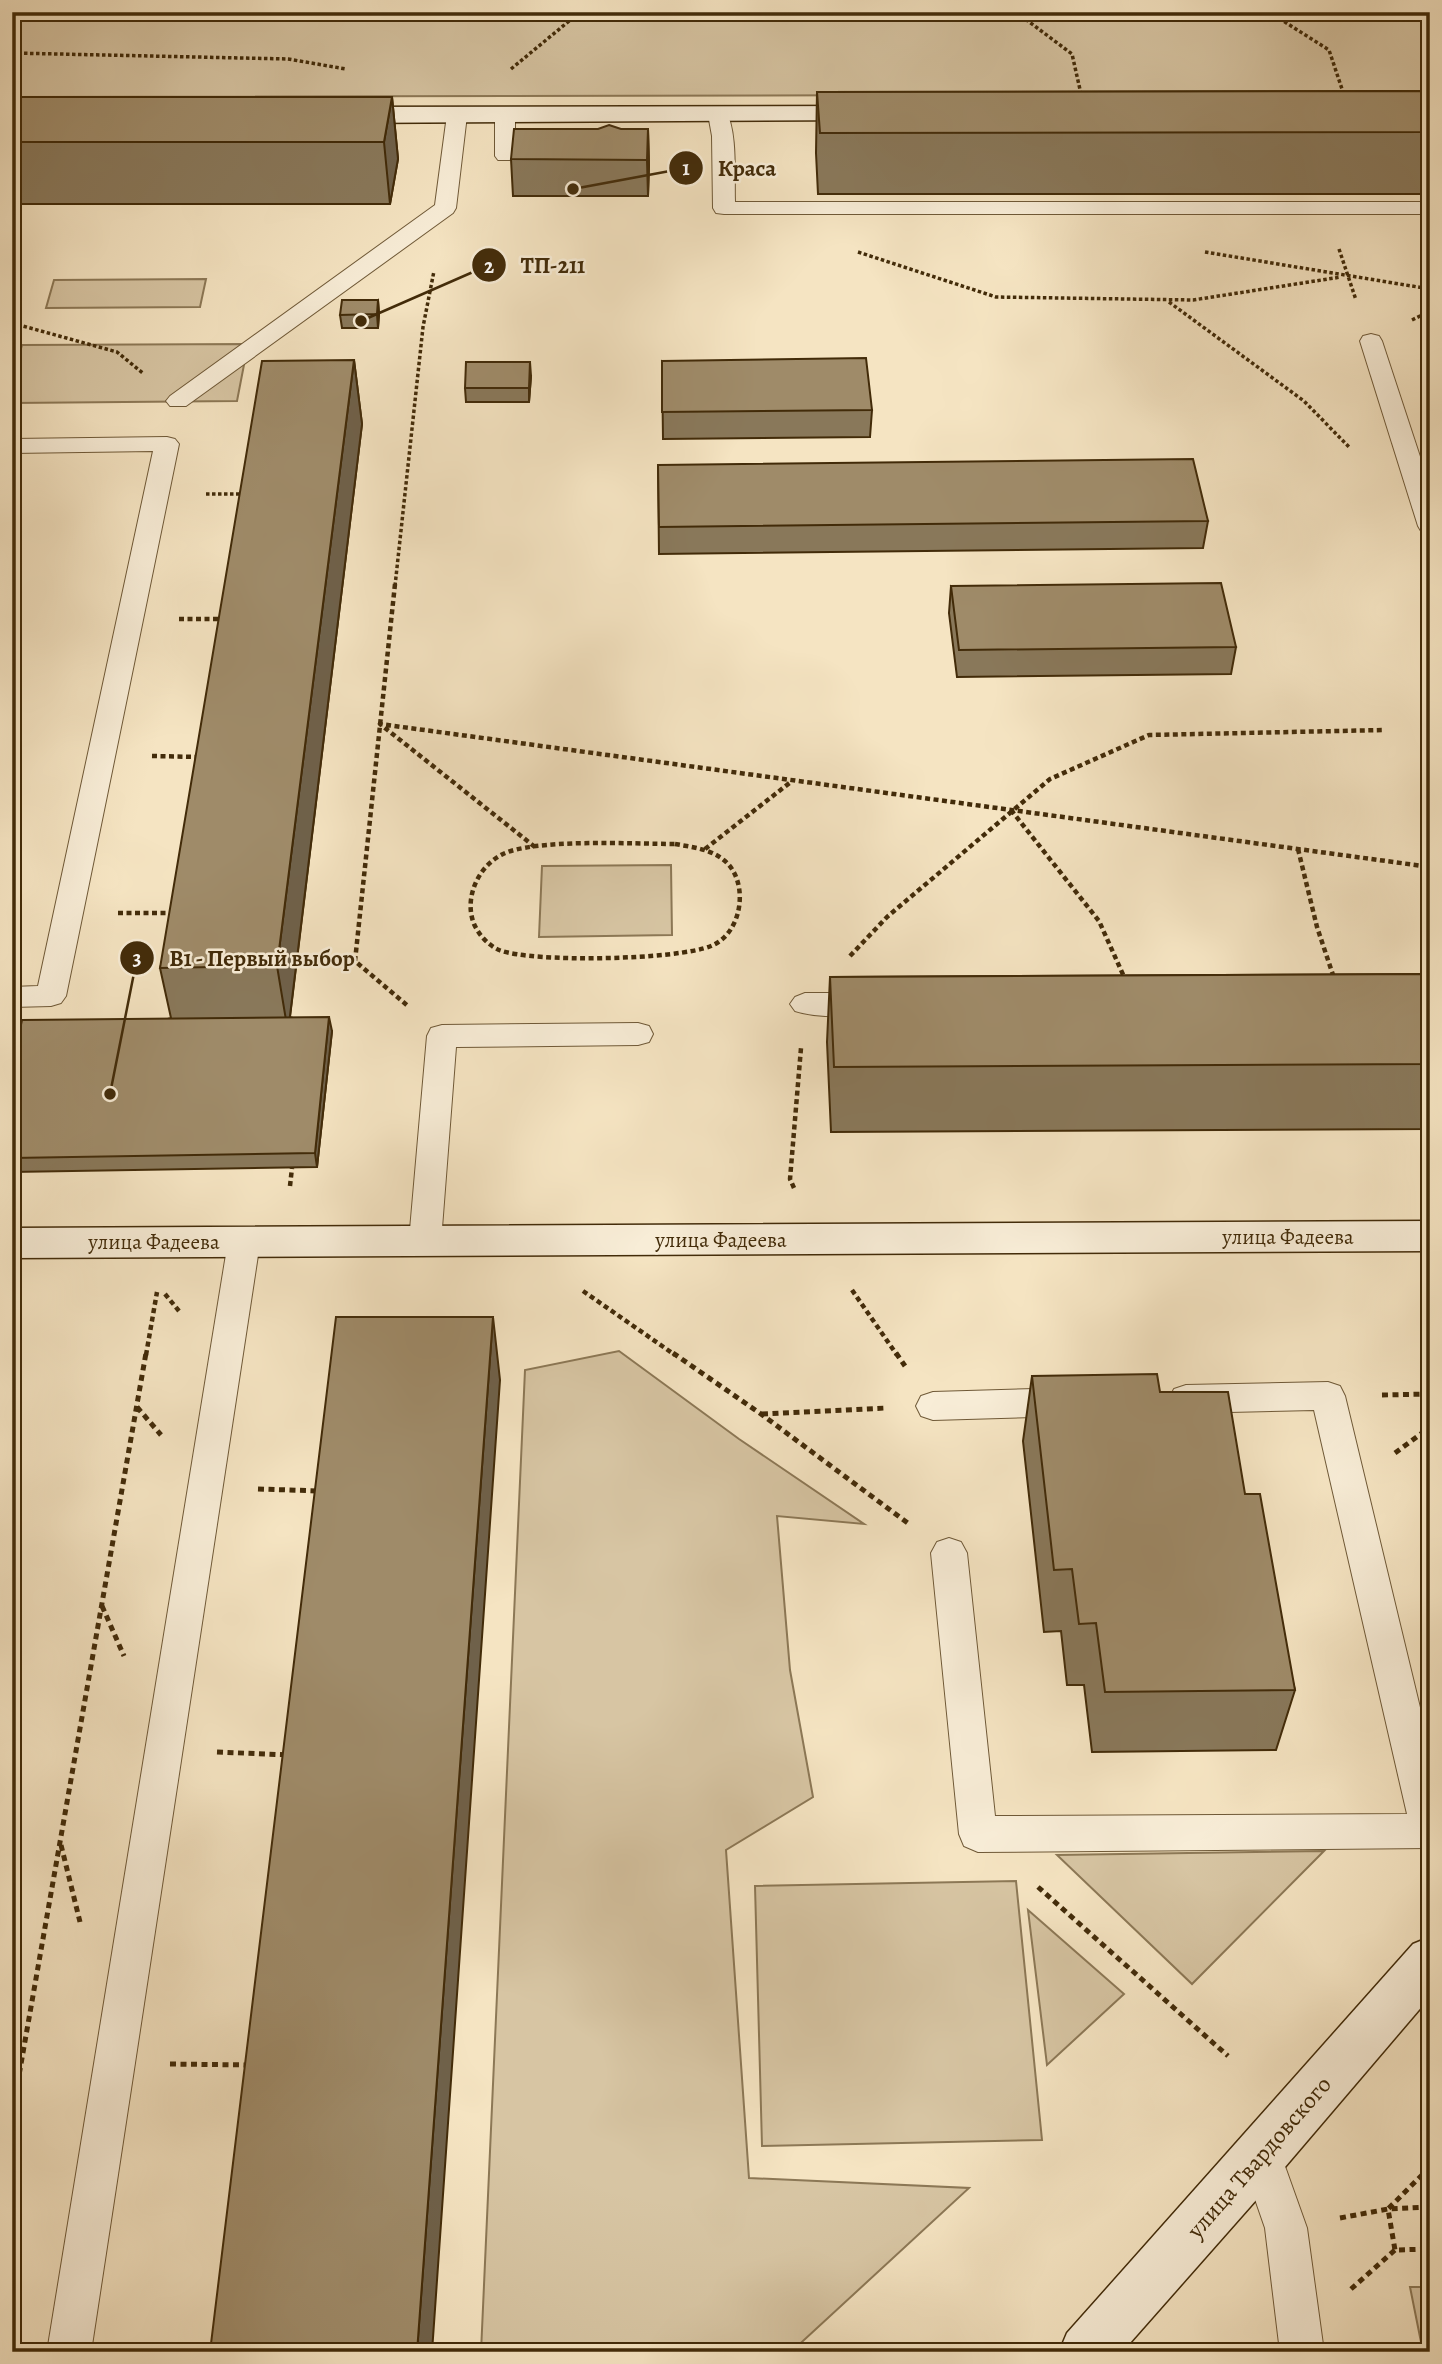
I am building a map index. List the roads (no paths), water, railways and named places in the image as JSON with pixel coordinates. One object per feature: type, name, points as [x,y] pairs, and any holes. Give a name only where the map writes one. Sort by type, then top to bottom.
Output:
[{"type":"street","points":[[320,115],[895,113]]},
{"type":"street","name":"улица Фадеева","points":[[12,1243],[1430,1236]]},
{"type":"street","name":"улица Твардовского","points":[[1086,2352],[1261,2156],[1430,1960]]},
{"type":"lane","points":[[718,114],[722,136],[724,208],[1430,208]]},
{"type":"lane","points":[[178,401],[445,208],[457,115]]},
{"type":"lane","points":[[505,115],[505,156],[574,156]]},
{"type":"lane","points":[[1371,341],[1430,526]]},
{"type":"lane","points":[[12,446],[167,444],[51,996],[12,997]]},
{"type":"lane","points":[[804,1004],[901,1004]]},
{"type":"lane","points":[[425,1241],[442,1036],[638,1034]]},
{"type":"lane","points":[[69,2352],[244,1242]]},
{"type":"lane","points":[[949,1553],[978,1834],[1430,1830],[1328,1396],[1151,1400]]},
{"type":"lane","points":[[933,1406],[1110,1401]]},
{"type":"lane","points":[[1261,2156],[1286,2228],[1302,2352]]},
{"type":"place","name":"Краса","points":[[573,189]]},
{"type":"place","name":"ТП-211","points":[[361,321]]},
{"type":"place","name":"В1 - Первый выбор","points":[[110,1094]]}]
